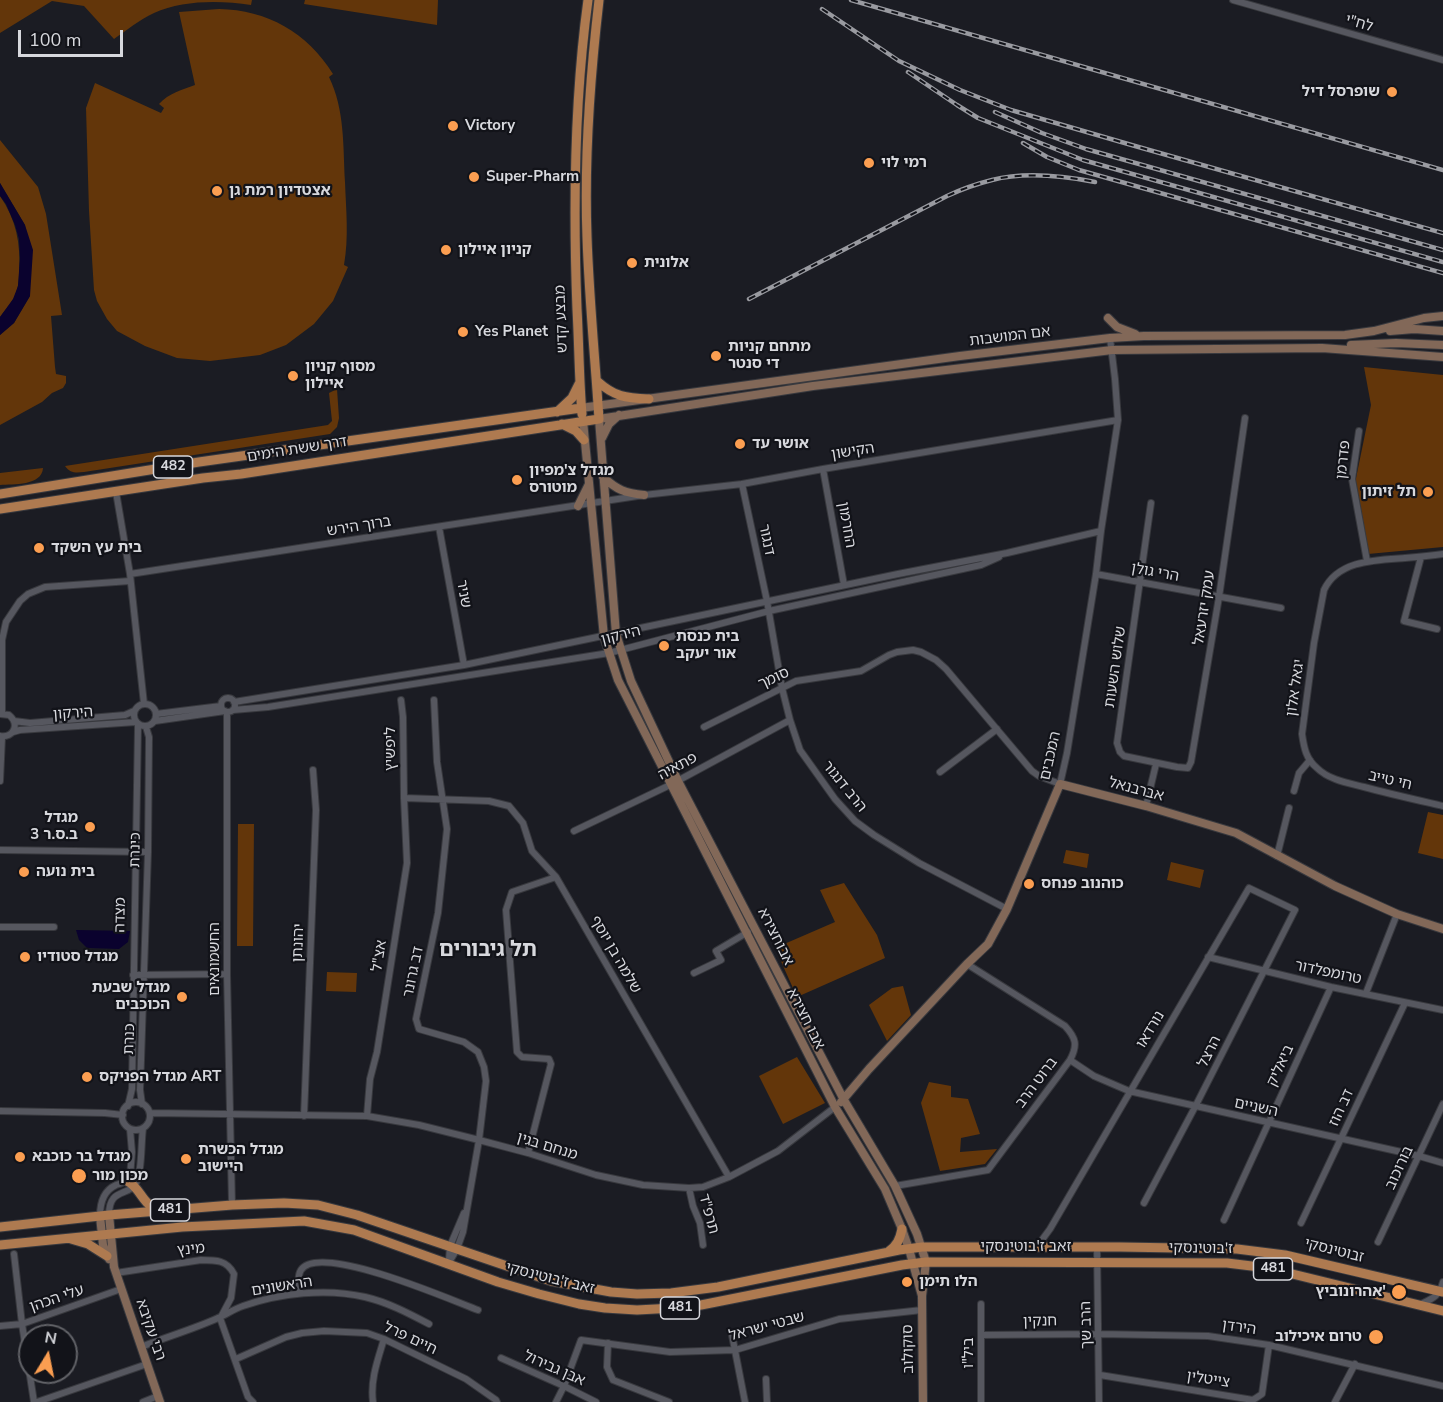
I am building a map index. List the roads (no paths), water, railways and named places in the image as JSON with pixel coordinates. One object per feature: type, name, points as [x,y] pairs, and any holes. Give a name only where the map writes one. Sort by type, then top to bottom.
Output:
[{"type":"main road","name":"מבצע קדש","points":[[583,421],[579,384],[575,239],[579,72],[588,0]]},
{"type":"main road","name":"מבצע קדש","points":[[599,0],[591,78],[587,242],[599,419]]},
{"type":"main road","points":[[597,381],[608,391],[620,396],[649,399]]},
{"type":"main road","points":[[557,412],[572,398],[579,384]]},
{"type":"main road","name":"דרך ששת הימים","points":[[0,494],[582,408]]},
{"type":"main road","name":"דרך ששת הימים","points":[[0,509],[599,419]]},
{"type":"main road","points":[[562,424],[576,431],[584,440]]},
{"type":"main road","points":[[131,1183],[146,1203],[160,1211]]},
{"type":"main road","name":"זאב ז'בוטינסקי","points":[[0,1227],[232,1205],[284,1203],[318,1205],[357,1215],[551,1281],[611,1293],[637,1294],[670,1293],[718,1287],[922,1247]]},
{"type":"main road","name":"זאב ז'בוטינסקי","points":[[0,1245],[182,1227],[304,1221],[354,1230],[508,1285],[579,1304],[637,1310],[711,1303],[913,1263],[1098,1263]]},
{"type":"main road","points":[[888,1252],[897,1245],[902,1229]]},
{"type":"main road","points":[[63,1238],[88,1244],[107,1256]]},
{"type":"main road","name":"481","points":[[922,1247],[1097,1247]]},
{"type":"main road","name":"זבוטינסקי","points":[[1097,1247],[1216,1248],[1263,1251],[1442,1289]]},
{"type":"main road","name":"ז'בוטינסקי","points":[[1098,1263],[1227,1263],[1268,1268],[1443,1311]]},
{"type":"street","name":"לח\"י","points":[[1233,0],[1443,60]]},
{"type":"street","name":"אם המושבות","points":[[582,408],[1110,338],[1345,335],[1443,316]]},
{"type":"street","points":[[1108,318],[1123,330],[1144,336]]},
{"type":"street","points":[[1374,331],[1414,329],[1443,331]]},
{"type":"street","name":"המכבים","points":[[835,1107],[844,1100],[868,1069],[988,944],[1006,909],[1060,784],[1096,574],[1118,420],[1116,379],[1110,338]]},
{"type":"street","points":[[1322,348],[1396,343],[1443,345]]},
{"type":"street","name":"אם המושבות","points":[[599,419],[813,386],[1112,350],[1322,348],[1443,357]]},
{"type":"street","points":[[601,442],[609,424],[620,415]]},
{"type":"street","name":"עמק יזרעאל","points":[[1156,764],[1188,768],[1191,762],[1219,597],[1245,418]]},
{"type":"street","name":"מבצע קדש","points":[[599,419],[616,634]]},
{"type":"street","name":"הקישון","points":[[591,504],[644,495],[742,484],[1118,420]]},
{"type":"street","name":"מבצע קדש","points":[[583,421],[604,637]]},
{"type":"street","name":"פדרמן","points":[[1359,431],[1352,479],[1367,561]]},
{"type":"street","name":"החרמון","points":[[824,469],[844,585]]},
{"type":"street","points":[[603,477],[614,487],[628,493],[644,495]]},
{"type":"street","points":[[578,506],[589,483]]},
{"type":"street","name":"דנגור","points":[[742,484],[767,601]]},
{"type":"street","points":[[116,492],[130,577],[144,704]]},
{"type":"street","name":"שלוש השעות","points":[[1150,503],[1117,743],[1124,756],[1156,764]]},
{"type":"street","name":"ברוך הירש","points":[[1,714],[3,640],[6,622],[20,601],[28,594],[45,587],[130,577],[591,504]]},
{"type":"street","name":"שניר","points":[[439,527],[464,665]]},
{"type":"street","name":"הירקון","points":[[226,710],[223,702],[226,699],[234,702],[464,665],[1007,553],[1101,531]]},
{"type":"street","name":"הירקון","points":[[155,717],[268,707],[609,653],[769,611],[981,565],[1007,553]]},
{"type":"street","points":[[1367,561],[1443,554]]},
{"type":"street","points":[[1421,557],[1404,621],[1437,629]]},
{"type":"street","name":"יגאל אלון","points":[[1310,760],[1304,749],[1302,734],[1314,643],[1324,590],[1336,575],[1367,561]]},
{"type":"street","name":"הרי גולן","points":[[1096,574],[1281,608]]},
{"type":"street","name":"הרב דנגור","points":[[767,601],[782,688],[800,750],[835,799],[855,821],[874,835],[919,863],[1006,909]]},
{"type":"street","name":"אבוחצירא","points":[[616,634],[631,681],[674,783],[755,928],[844,1100],[895,1186],[922,1247]]},
{"type":"street","name":"אבו חצירא","points":[[604,637],[618,680],[674,783],[746,933],[835,1107],[885,1189],[909,1249]]},
{"type":"street","name":"אברבנאל","points":[[861,671],[897,652],[913,650],[928,655],[946,669],[1032,771],[1039,776],[1060,784],[1146,806],[1236,833],[1335,886],[1398,914],[1443,929]]},
{"type":"street","name":"סומך","points":[[704,727],[796,681],[861,671]]},
{"type":"street","name":"ליפשיץ","points":[[401,700],[404,717],[404,798]]},
{"type":"street","name":"דב גרונר","points":[[434,700],[437,762],[447,829],[438,913],[416,1019],[419,1029],[464,1042],[478,1052],[486,1081],[479,1140],[463,1232],[448,1264]]},
{"type":"street","name":"החשמונאים","points":[[232,1205],[226,974],[226,710],[235,706],[234,702]]},
{"type":"street","points":[[144,704],[152,706],[155,717],[152,724],[146,727],[137,723],[133,717],[138,706],[144,704]]},
{"type":"street","name":"הירקון","points":[[14,721],[30,723],[125,715],[134,711]]},
{"type":"street","points":[[1,714],[9,715],[14,721],[13,732]]},
{"type":"street","name":"פתאיה","points":[[574,831],[674,783],[790,720]]},
{"type":"street","name":"הירקון","points":[[1,737],[20,730],[137,723]]},
{"type":"street","name":"מצדה","points":[[128,1106],[132,1089],[137,723]]},
{"type":"street","name":"כינרת","points":[[144,975],[149,737],[146,727]]},
{"type":"street","points":[[940,772],[997,729]]},
{"type":"street","points":[[0,781],[1,737]]},
{"type":"street","points":[[1294,791],[1299,773],[1310,760]]},
{"type":"street","name":"חי טייב","points":[[1310,760],[1318,770],[1331,778],[1443,806]]},
{"type":"street","points":[[1146,806],[1156,764]]},
{"type":"street","name":"יהונתן","points":[[304,1116],[316,810],[313,770]]},
{"type":"street","name":"שלמה בן יוסף","points":[[404,798],[489,801],[509,806],[524,823],[532,851],[556,877],[729,1178]]},
{"type":"street","name":"אצ\"ל","points":[[367,1116],[370,1079],[377,1052],[406,863],[404,798]]},
{"type":"street","points":[[1276,856],[1289,808]]},
{"type":"street","points":[[0,850],[148,852]]},
{"type":"street","points":[[528,1153],[551,1064],[549,1059],[522,1057],[517,1052],[506,910],[512,892],[556,877]]},
{"type":"street","name":"נורדאו","points":[[1036,1248],[1050,1229],[1249,888],[1295,910]]},
{"type":"street","name":"הרצל","points":[[1144,1203],[1295,910]]},
{"type":"street","points":[[1366,993],[1398,914]]},
{"type":"street","points":[[0,927],[54,927]]},
{"type":"street","points":[[694,973],[721,960],[716,951],[755,928]]},
{"type":"street","name":"טרומפלדור","points":[[1208,957],[1331,987],[1443,1010]]},
{"type":"street","name":"ברוט הרב","points":[[895,1186],[988,1170],[1075,1051],[1075,1042],[1071,1032],[1065,1026],[967,964]]},
{"type":"street","points":[[133,975],[226,974]]},
{"type":"street","name":"כנרת","points":[[142,1104],[140,1090],[144,975]]},
{"type":"street","name":"ביאליק","points":[[1224,1220],[1331,987]]},
{"type":"street","name":"דב הוז","points":[[1300,1223],[1405,1003]]},
{"type":"street","name":"השניים","points":[[1070,1060],[1094,1076],[1129,1091],[1443,1163]]},
{"type":"street","points":[[134,1103],[142,1104],[150,1113],[149,1122],[143,1128],[130,1129],[124,1123],[123,1114],[128,1106],[134,1103]]},
{"type":"street","name":"בורוכוב","points":[[1378,1242],[1443,1104]]},
{"type":"street","name":"מנחם בגין","points":[[150,1113],[367,1116],[419,1125],[479,1140],[596,1175],[643,1185],[689,1188],[703,1187],[729,1178],[778,1150],[835,1107]]},
{"type":"street","points":[[0,1111],[123,1114]]},
{"type":"street","points":[[106,1234],[104,1216],[110,1204],[116,1195],[139,1176],[143,1128]]},
{"type":"street","points":[[130,1129],[131,1183]]},
{"type":"street","name":"תרפ\"ד","points":[[689,1188],[700,1223],[703,1245]]},
{"type":"street","points":[[1050,1229],[1052,1239],[1059,1247]]},
{"type":"street","name":"רבי עקיבא","points":[[106,1234],[107,1256],[115,1270]]},
{"type":"street","name":"רבי עקיבא","points":[[106,1234],[121,1289],[159,1399]]},
{"type":"street","points":[[922,1247],[926,1262]]},
{"type":"street","name":"הרב שך","points":[[1097,1247],[1100,1402]]},
{"type":"street","name":"סוקולוב","points":[[909,1249],[922,1296]]},
{"type":"street","points":[[14,1254],[21,1324]]},
{"type":"street","name":"מינץ","points":[[115,1270],[201,1260],[223,1262],[234,1274],[231,1298],[220,1318]]},
{"type":"street","points":[[300,1293],[299,1276],[306,1265],[312,1262],[335,1262],[384,1275],[478,1310]]},
{"type":"street","name":"סוקולוב","points":[[923,1402],[922,1296],[926,1262]]},
{"type":"street","name":"עלי הכהן","points":[[21,1324],[121,1289]]},
{"type":"street","points":[[1419,1306],[1430,1301],[1442,1289]]},
{"type":"street","name":"הראשונים","points":[[141,1347],[220,1318],[246,1304],[300,1293],[348,1294],[366,1297],[392,1306],[429,1324]]},
{"type":"street","name":"ביל\"ו","points":[[981,1304],[981,1402]]},
{"type":"street","name":"שבטי ישראל","points":[[564,1386],[581,1340],[670,1352],[735,1350],[839,1319],[922,1310]]},
{"type":"street","points":[[220,1318],[248,1397],[253,1402]]},
{"type":"street","name":"עלי הכהן","points":[[0,1326],[18,1324]]},
{"type":"street","name":"חיים פרל","points":[[236,1359],[285,1337],[302,1332],[367,1333],[466,1379],[496,1402]]},
{"type":"street","name":"חנקין","points":[[981,1335],[1099,1334]]},
{"type":"street","name":"הירדן","points":[[1099,1334],[1208,1336],[1269,1345],[1443,1386]]},
{"type":"street","points":[[732,1335],[746,1402]]},
{"type":"street","points":[[373,1402],[374,1371],[384,1339]]},
{"type":"street","points":[[608,1343],[607,1367],[613,1380],[669,1402]]},
{"type":"street","name":"צייטלין","points":[[1100,1376],[1253,1400],[1262,1394],[1269,1345]]},
{"type":"street","name":"אבן גבירול","points":[[501,1358],[596,1402]]},
{"type":"street","points":[[32,1384],[35,1402],[147,1364]]},
{"type":"street","points":[[1335,1402],[1355,1364]]},
{"type":"street","points":[[765,1378],[767,1402]]},
{"type":"street","points":[[556,1402],[564,1386]]},
{"type":"street","points":[[142,1402],[159,1399]]},
{"type":"railway","points":[[851,0],[1443,170]]},
{"type":"railway","points":[[822,9],[899,61],[960,90],[1011,110],[1443,233]]},
{"type":"railway","points":[[908,72],[978,118],[1083,160],[1443,262]]},
{"type":"railway","points":[[995,112],[1086,149],[1443,250]]},
{"type":"railway","points":[[1023,143],[1047,157],[1079,170],[1443,273]]},
{"type":"railway","points":[[749,299],[947,196],[975,185],[1017,176],[1057,177],[1095,182]]},
{"type":"place","name":"שופרסל דיל","points":[[1392,92]]},
{"type":"place","name":"Victory","points":[[453,126]]},
{"type":"place","name":"רמי לוי","points":[[869,163]]},
{"type":"place","name":"Super-Pharm","points":[[474,177]]},
{"type":"place","name":"אצטדיון רמת גן","points":[[217,191]]},
{"type":"place","name":"קניון איילון","points":[[446,250]]},
{"type":"place","name":"אלונית","points":[[632,263]]},
{"type":"place","name":"Yes Planet","points":[[463,332]]},
{"type":"place","name":"מתחם קניות די סנטר","points":[[716,356]]},
{"type":"place","name":"מסוף קניון איילון","points":[[293,376]]},
{"type":"place","name":"אושר עד","points":[[740,444]]},
{"type":"place","name":"מגדל צ'מפיון מוטורס","points":[[517,480]]},
{"type":"place","name":"תל זיתון","points":[[1428,492]]},
{"type":"place","name":"בית עץ השקד","points":[[39,548]]},
{"type":"place","name":"בית כנסת אור יעקב","points":[[664,646]]},
{"type":"place","name":"מגדל ב.ס.ר 3","points":[[90,827]]},
{"type":"place","name":"בית נועה","points":[[24,872]]},
{"type":"place","name":"כוהנוב פנחס","points":[[1029,884]]},
{"type":"place","name":"מגדל סטודיו","points":[[25,957]]},
{"type":"place","name":"מגדל שבעת הכוכבים","points":[[182,997]]},
{"type":"place","name":"מגדל הפניקס ART","points":[[87,1077]]},
{"type":"place","name":"מגדל בר כוכבא","points":[[20,1157]]},
{"type":"place","name":"מגדל הכשרת היישוב","points":[[186,1159]]},
{"type":"place","name":"מכון מור","points":[[79,1176]]},
{"type":"place","name":"הלו תימן","points":[[907,1282]]},
{"type":"place","name":"אהרונוביץ'","points":[[1399,1292]]},
{"type":"place","name":"טרום איכילוב","points":[[1376,1337]]},
{"type":"district","name":"תל גיבורים","points":[[488,951]]}]
